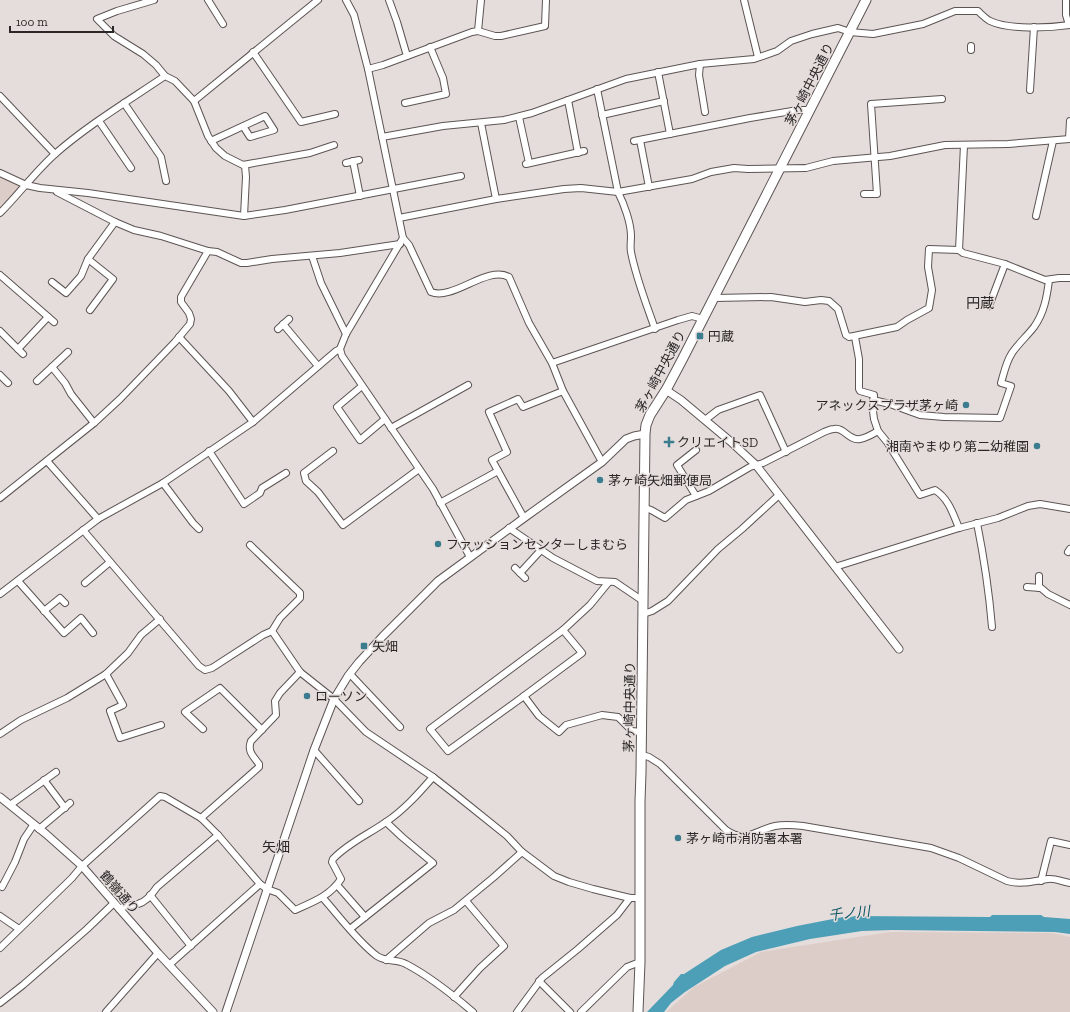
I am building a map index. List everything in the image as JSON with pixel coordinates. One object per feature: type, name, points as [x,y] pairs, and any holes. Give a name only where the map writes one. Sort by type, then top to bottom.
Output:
[{"type":"main road","name":"茅ヶ崎中央通り","points":[[638,1010],[640,962],[640,801],[642,755],[641,732],[646,425],[714,298],[866,0]]},
{"type":"street","points":[[154,0],[117,11],[97,19],[114,36],[143,54],[156,65],[165,76],[175,81],[194,101],[211,141],[225,156],[245,165],[310,153],[334,145]]},
{"type":"street","points":[[208,0],[223,24]]},
{"type":"street","points":[[194,101],[318,0]]},
{"type":"street","points":[[346,0],[354,15],[368,69],[399,218],[402,241],[346,334],[340,349],[342,356],[419,469],[470,557]]},
{"type":"street","points":[[389,0],[407,56]]},
{"type":"street","points":[[478,31],[481,0]]},
{"type":"street","points":[[368,69],[383,65],[472,32],[478,31],[495,36],[501,36],[545,26],[546,0]]},
{"type":"street","points":[[744,0],[758,57]]},
{"type":"street","points":[[382,137],[444,126],[481,123],[519,117],[626,78],[700,64],[754,59],[777,51],[791,41],[838,28],[850,32],[873,34],[923,24],[955,11],[978,11],[989,21],[1004,25],[1034,27],[1070,25],[1066,15],[1066,0]]},
{"type":"street","points":[[1030,90],[1034,27]]},
{"type":"street","points":[[405,103],[446,94],[443,78],[430,47]]},
{"type":"street","points":[[253,52],[301,122],[335,114]]},
{"type":"street","points":[[700,64],[699,75],[705,112]]},
{"type":"street","points":[[658,72],[670,134]]},
{"type":"street","points":[[0,213],[36,172],[73,139],[165,76]]},
{"type":"street","points":[[597,89],[618,192],[625,207],[631,236],[631,250],[634,267],[655,329]]},
{"type":"street","points":[[0,96],[55,154]]},
{"type":"street","points":[[864,194],[877,194],[871,104],[942,99]]},
{"type":"street","points":[[519,117],[527,163],[581,152],[568,100]]},
{"type":"street","points":[[602,115],[664,101]]},
{"type":"street","points":[[124,103],[161,157],[166,181]]},
{"type":"street","points":[[649,187],[637,141],[770,115],[798,110],[810,110]]},
{"type":"street","points":[[211,141],[243,126],[265,116],[274,130],[250,137],[243,126]]},
{"type":"street","points":[[99,121],[131,168]]},
{"type":"street","points":[[399,218],[496,199],[581,188],[618,192],[692,179],[721,169],[806,168],[832,161],[890,156],[945,145],[1053,141],[1069,139],[1070,121]]},
{"type":"street","points":[[481,123],[496,199]]},
{"type":"street","points":[[1036,216],[1053,141]]},
{"type":"street","points":[[959,250],[964,145]]},
{"type":"street","points":[[346,163],[356,161],[360,196]]},
{"type":"street","points":[[244,216],[246,177],[245,165]]},
{"type":"street","points":[[0,173],[26,185],[54,190],[96,194],[244,216],[285,210],[461,176]]},
{"type":"street","points":[[54,190],[115,222],[134,230],[161,236],[208,251],[217,252],[241,263],[340,254],[402,241],[409,245],[431,292],[436,294],[446,293],[501,274],[509,277],[529,323],[552,363],[563,391],[602,462]]},
{"type":"street","points":[[52,282],[66,293],[81,276],[88,259],[115,222]]},
{"type":"street","points":[[714,298],[770,297],[805,302],[821,300],[829,301],[838,308],[846,335],[849,337],[855,337],[897,328],[907,320],[929,308],[932,290],[928,267],[929,249],[959,250],[963,253],[1005,264],[1045,280],[1070,278]]},
{"type":"street","points":[[0,498],[94,423],[120,399],[190,324],[191,319],[181,302],[181,297],[208,251]]},
{"type":"street","points":[[312,256],[321,283],[346,334]]},
{"type":"street","points":[[88,259],[113,279],[90,310]]},
{"type":"street","points":[[989,306],[1005,264]]},
{"type":"street","points":[[0,275],[54,322]]},
{"type":"street","points":[[873,400],[890,404],[920,415],[1000,418],[1011,386],[1001,383],[1007,364],[1012,354],[1039,318],[1047,297],[1049,280]]},
{"type":"street","points":[[552,363],[692,316],[703,319]]},
{"type":"street","points":[[18,349],[48,317]]},
{"type":"street","points":[[289,319],[281,326],[318,366]]},
{"type":"street","points":[[0,331],[23,354]]},
{"type":"street","points":[[179,337],[229,391],[253,422]]},
{"type":"street","points":[[855,337],[859,358],[859,389],[860,391],[874,395],[874,419],[878,431],[887,442],[920,495],[935,490],[941,494],[945,498],[959,528]]},
{"type":"street","points":[[0,594],[98,518],[163,483],[253,422],[340,349]]},
{"type":"street","points":[[36,381],[68,352]]},
{"type":"street","points":[[52,367],[65,382],[71,394],[94,423]]},
{"type":"street","points":[[0,375],[8,383]]},
{"type":"street","points":[[391,428],[468,385]]},
{"type":"street","points":[[362,386],[337,407],[360,440],[385,419]]},
{"type":"street","points":[[666,390],[681,400],[756,465],[899,649]]},
{"type":"street","points":[[524,518],[492,460],[507,452],[488,412],[518,398],[523,407],[563,391]]},
{"type":"street","points":[[705,420],[718,410],[760,394],[786,452]]},
{"type":"street","points":[[645,508],[665,518],[686,500],[709,491],[750,467],[764,463],[834,428],[839,429],[857,440],[878,431]]},
{"type":"street","points":[[226,1012],[314,750],[334,699],[350,674],[359,662],[430,588],[509,528],[602,462],[626,439],[645,434]]},
{"type":"street","points":[[696,450],[677,466],[696,496]]},
{"type":"street","points":[[209,451],[244,504],[260,493],[262,488],[286,473]]},
{"type":"street","points":[[333,451],[304,473],[306,481],[318,492],[343,525],[419,469]]},
{"type":"street","points":[[47,461],[98,518]]},
{"type":"street","points":[[440,503],[498,471]]},
{"type":"street","points":[[163,483],[199,529]]},
{"type":"street","points":[[643,614],[652,611],[668,601],[718,549],[779,495]]},
{"type":"street","points":[[836,567],[959,528],[998,518],[1028,506],[1040,504],[1070,509]]},
{"type":"street","points":[[977,523],[988,580],[992,627]]},
{"type":"street","points":[[509,528],[553,558],[597,581],[615,582],[643,601]]},
{"type":"street","points":[[83,530],[204,670],[212,668],[263,635],[272,631],[280,618],[300,598],[300,593],[250,545]]},
{"type":"street","points":[[525,578],[517,570],[541,550]]},
{"type":"street","points":[[85,582],[110,562]]},
{"type":"street","points":[[1039,576],[1039,588]]},
{"type":"street","points":[[18,581],[64,633],[81,618],[93,633]]},
{"type":"street","points":[[562,630],[582,653],[448,751],[430,729],[562,630],[590,604],[608,582]]},
{"type":"street","points":[[1027,587],[1039,588],[1070,605]]},
{"type":"street","points":[[44,611],[60,598],[65,603]]},
{"type":"street","points":[[0,734],[21,720],[67,698],[106,674],[128,653],[141,635],[160,619]]},
{"type":"street","points":[[272,631],[300,672],[334,699],[366,732],[433,777],[507,836],[522,852],[554,876],[587,888],[630,898],[640,898]]},
{"type":"street","points":[[201,818],[259,767],[260,764],[249,751],[251,741],[276,715],[275,701],[280,693],[300,672]]},
{"type":"street","points":[[106,674],[123,705],[110,711],[120,738],[161,725]]},
{"type":"street","points":[[350,674],[400,727]]},
{"type":"street","points":[[203,728],[185,712],[220,688],[262,730]]},
{"type":"street","points":[[524,696],[539,716],[559,732],[566,726],[602,715],[618,717],[632,731],[641,732]]},
{"type":"street","points":[[314,750],[359,802]]},
{"type":"street","points":[[642,755],[649,757],[660,764],[726,830],[738,836],[753,834],[774,826],[788,824],[803,826],[931,848],[952,855],[1007,881],[1041,881],[1050,879],[1070,883]]},
{"type":"street","points":[[10,805],[56,772]]},
{"type":"street","points":[[0,948],[72,878],[82,866],[160,796],[165,797],[201,818],[218,835],[260,884],[267,889],[278,893],[295,910],[323,898],[337,885],[341,879],[332,862],[333,858],[400,812],[433,777]]},
{"type":"street","points":[[44,780],[64,808]]},
{"type":"street","name":"鶴嶺通り","points":[[0,797],[82,866],[158,953],[213,1012]]},
{"type":"street","points":[[0,886],[2,887],[15,862],[24,839],[37,827],[70,803]]},
{"type":"street","points":[[350,929],[433,863],[386,822]]},
{"type":"street","points":[[0,1003],[23,985],[87,928],[117,906],[139,904],[218,835]]},
{"type":"street","points":[[1041,881],[1051,841],[1070,845]]},
{"type":"street","points":[[386,960],[429,923],[454,910],[466,901],[522,852]]},
{"type":"street","points":[[169,965],[260,884]]},
{"type":"street","points":[[337,885],[365,917]]},
{"type":"street","points":[[150,895],[191,946]]},
{"type":"street","points":[[323,898],[350,929],[374,953],[386,960],[405,963],[473,1012]]},
{"type":"street","points":[[517,1012],[539,981],[617,915],[630,898]]},
{"type":"street","points":[[454,997],[480,968],[504,946],[466,901]]},
{"type":"street","points":[[0,916],[19,929]]},
{"type":"street","points":[[106,1012],[158,953]]},
{"type":"street","points":[[581,1012],[627,967],[640,962]]},
{"type":"street","points":[[539,981],[570,1012]]},
{"type":"shaded area","points":[[0,176],[20,184],[20,186],[0,206]]},
{"type":"shaded area","points":[[890,932],[1053,933],[1070,937],[1070,1012],[666,1012],[694,987],[761,952]]},
{"type":"water","points":[[992,915],[1041,915],[1044,917],[1070,919],[1070,934],[1055,932],[892,930],[862,931],[810,939],[756,952],[725,966],[685,992],[671,1003],[664,1012],[647,1012],[673,985],[681,974],[684,974],[721,950],[752,937],[843,917],[990,917]]},
{"type":"place","name":"円蔵","points":[[700,336]]},
{"type":"place","name":"アネックスプラザ茅ヶ崎","points":[[966,405]]},
{"type":"place","name":"クリエイトSD","points":[[669,442]]},
{"type":"place","name":"湘南やまゆり第二幼稚園","points":[[1037,446]]},
{"type":"place","name":"茅ヶ崎矢畑郵便局","points":[[600,480]]},
{"type":"place","name":"ファッションセンターしまむら","points":[[438,544]]},
{"type":"place","name":"矢畑","points":[[364,646]]},
{"type":"place","name":"ローソン","points":[[307,696]]},
{"type":"place","name":"茅ヶ崎市消防署本署","points":[[678,838]]},
{"type":"district","name":"円蔵","points":[[980,303]]},
{"type":"district","name":"矢畑","points":[[276,847]]},
{"type":"water label","name":"千ノ川","points":[[849,913]]}]
